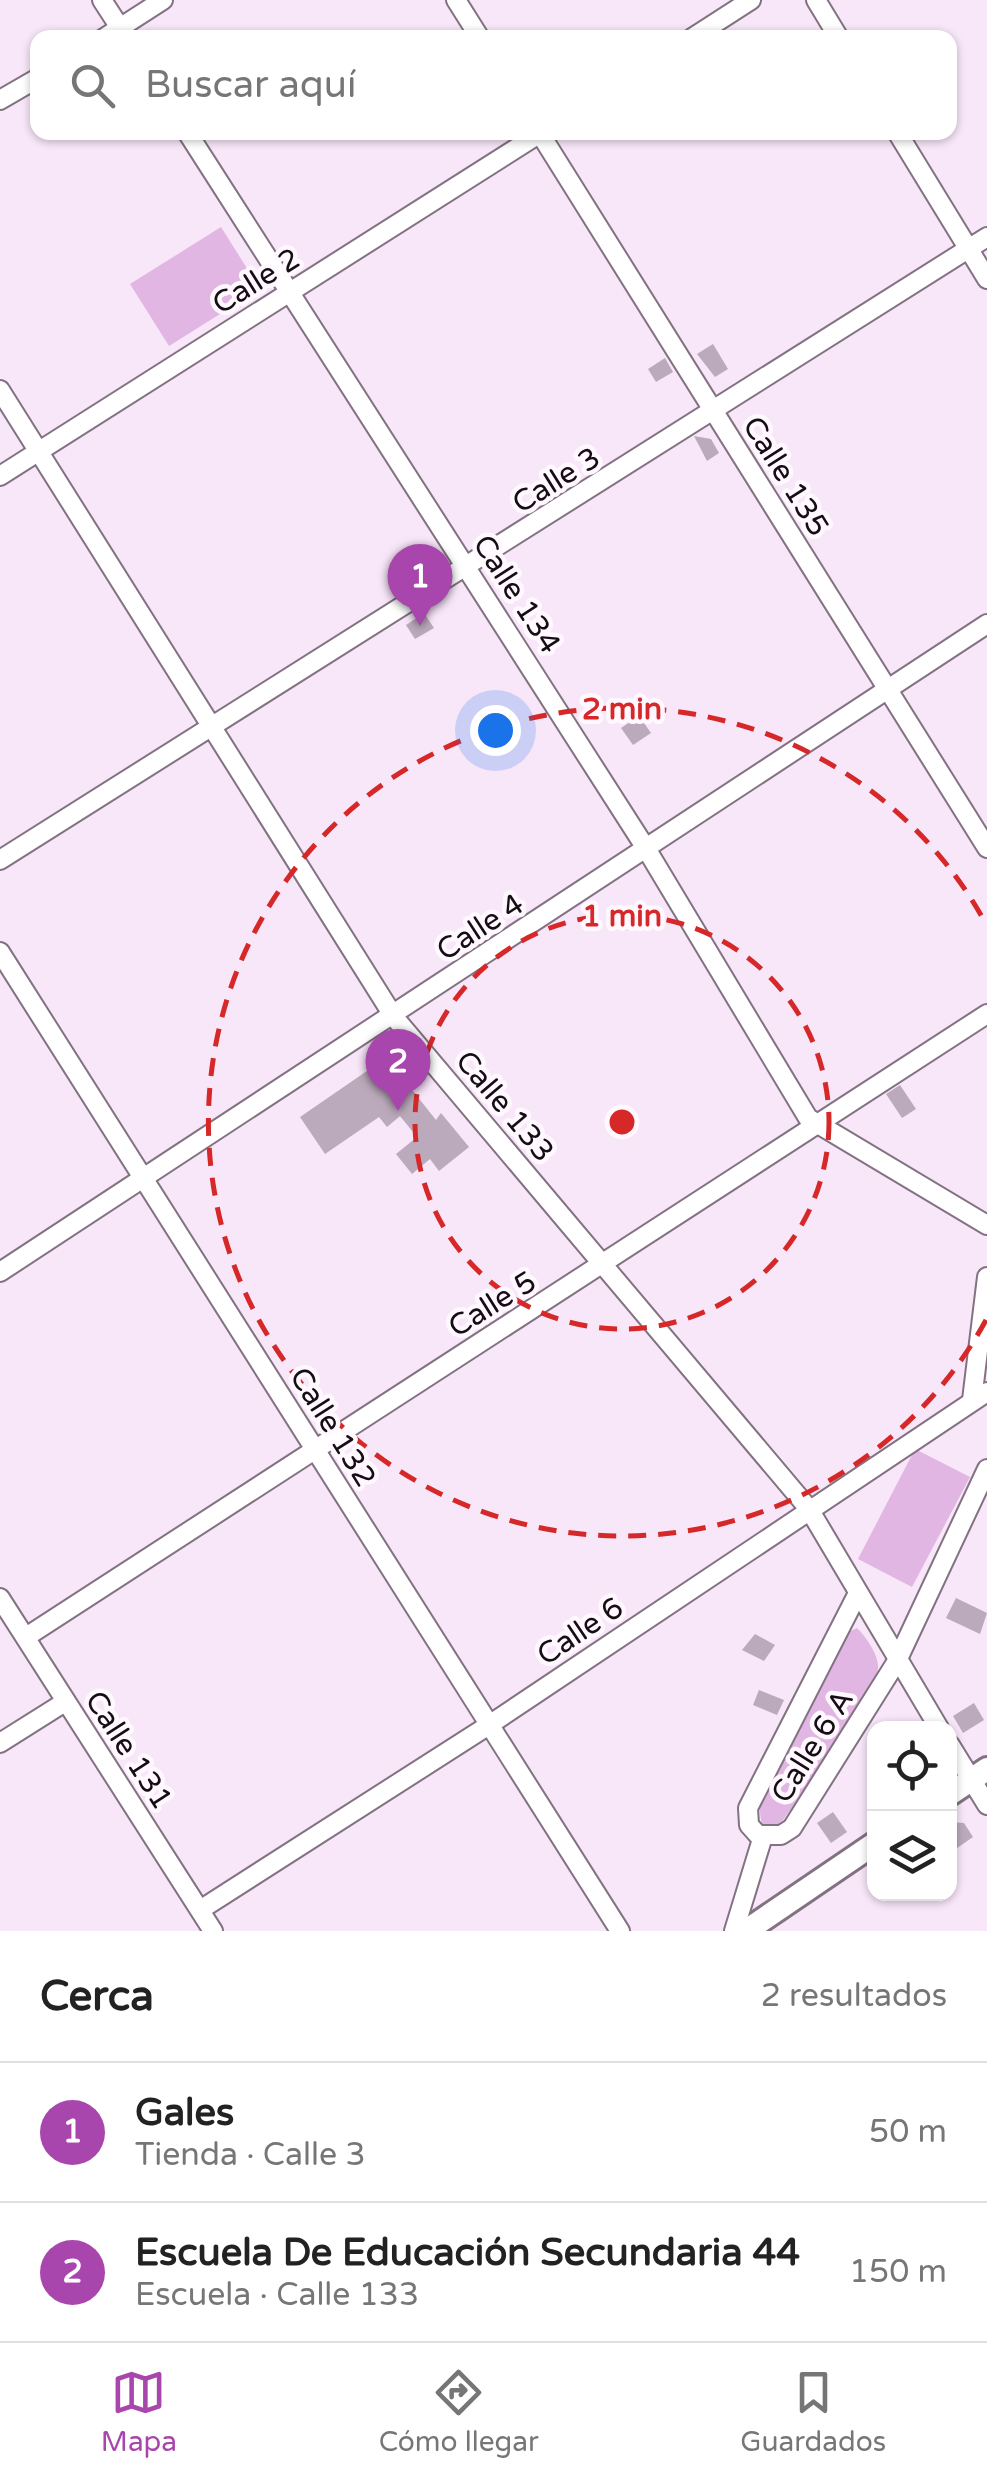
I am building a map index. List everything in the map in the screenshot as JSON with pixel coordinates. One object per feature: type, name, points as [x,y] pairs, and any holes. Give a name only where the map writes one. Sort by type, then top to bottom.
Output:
[{"type":"street","points":[[102,0],[115,30]]},
{"type":"street","points":[[122,30],[163,0]]},
{"type":"street","points":[[456,0],[475,30]]},
{"type":"street","points":[[704,30],[751,0]]},
{"type":"street","points":[[816,0],[834,30]]},
{"type":"street","points":[[0,100],[30,83]]},
{"type":"street","name":"Calle 134","points":[[192,140],[647,850],[816,1124],[987,1224]]},
{"type":"street","name":"Calle 2","points":[[0,476],[529,140]]},
{"type":"street","name":"Calle 135","points":[[544,140],[987,848]]},
{"type":"street","points":[[902,140],[987,279]]},
{"type":"street","name":"Calle 3","points":[[0,860],[212,730],[987,237]]},
{"type":"street","name":"Calle 133","points":[[0,390],[394,1017],[810,1509],[935,1721]]},
{"type":"street","name":"Calle 4","points":[[0,1272],[394,1017],[987,624]]},
{"type":"street","name":"Calle 132","points":[[0,952],[620,1931]]},
{"type":"street","name":"Calle 5","points":[[26,1637],[314,1448],[604,1266],[987,1014]]},
{"type":"street","points":[[980,1396],[987,1277]]},
{"type":"street","name":"Calle 6","points":[[200,1910],[489,1725],[980,1396]]},
{"type":"street","name":"Calle 6 A","points":[[858,1593],[748,1808],[748,1825],[762,1836],[781,1835],[792,1828],[897,1661],[987,1469]]},
{"type":"street","name":"Calle 131","points":[[0,1598],[213,1931]]},
{"type":"street","points":[[0,1743],[65,1702]]},
{"type":"street","points":[[957,1752],[979,1774],[987,1805]]},
{"type":"street","points":[[957,1789],[979,1774]]},
{"type":"street","points":[[734,1931],[762,1836]]},
{"type":"street","points":[[746,1931],[867,1849]]},
{"type":"shaded area","points":[[221,227],[260,289],[169,346],[130,284]]},
{"type":"shaded area","points":[[915,1449],[970,1477],[912,1587],[858,1559]]},
{"type":"shaded area","points":[[857,1628],[878,1663],[866,1701],[783,1820],[774,1827],[762,1827],[759,1805],[844,1634]]},
{"type":"building","points":[[713,344],[728,369],[715,377],[697,354]]},
{"type":"building","points":[[665,358],[673,372],[656,382],[648,369]]},
{"type":"building","points":[[694,436],[711,439],[719,453],[707,461]]},
{"type":"building","points":[[424,613],[434,628],[415,639],[406,625]]},
{"type":"building","points":[[639,716],[651,733],[633,745],[621,728]]},
{"type":"building","points":[[635,906],[643,918],[625,931],[616,919]]},
{"type":"building","points":[[380,1062],[390,1062],[436,1120],[441,1113],[469,1147],[439,1171],[430,1159],[412,1174],[396,1154],[417,1137],[400,1116],[387,1127],[379,1117],[325,1154],[300,1117]]},
{"type":"building","points":[[900,1085],[916,1109],[902,1118],[886,1094]]},
{"type":"building","points":[[956,1598],[987,1613],[980,1634],[946,1618]]},
{"type":"building","points":[[755,1634],[775,1645],[764,1661],[742,1650]]},
{"type":"building","points":[[759,1690],[784,1700],[777,1715],[753,1705]]},
{"type":"building","points":[[974,1703],[984,1720],[963,1733],[953,1716]]},
{"type":"building","points":[[833,1812],[847,1832],[831,1843],[817,1823]]},
{"type":"building","points":[[957,1822],[964,1823],[973,1837],[957,1848]]},
{"type":"place","name":"Gales","points":[[420,626]]},
{"type":"place","name":"Escuela De Educación Secundaria 44","points":[[398,1111]]}]
